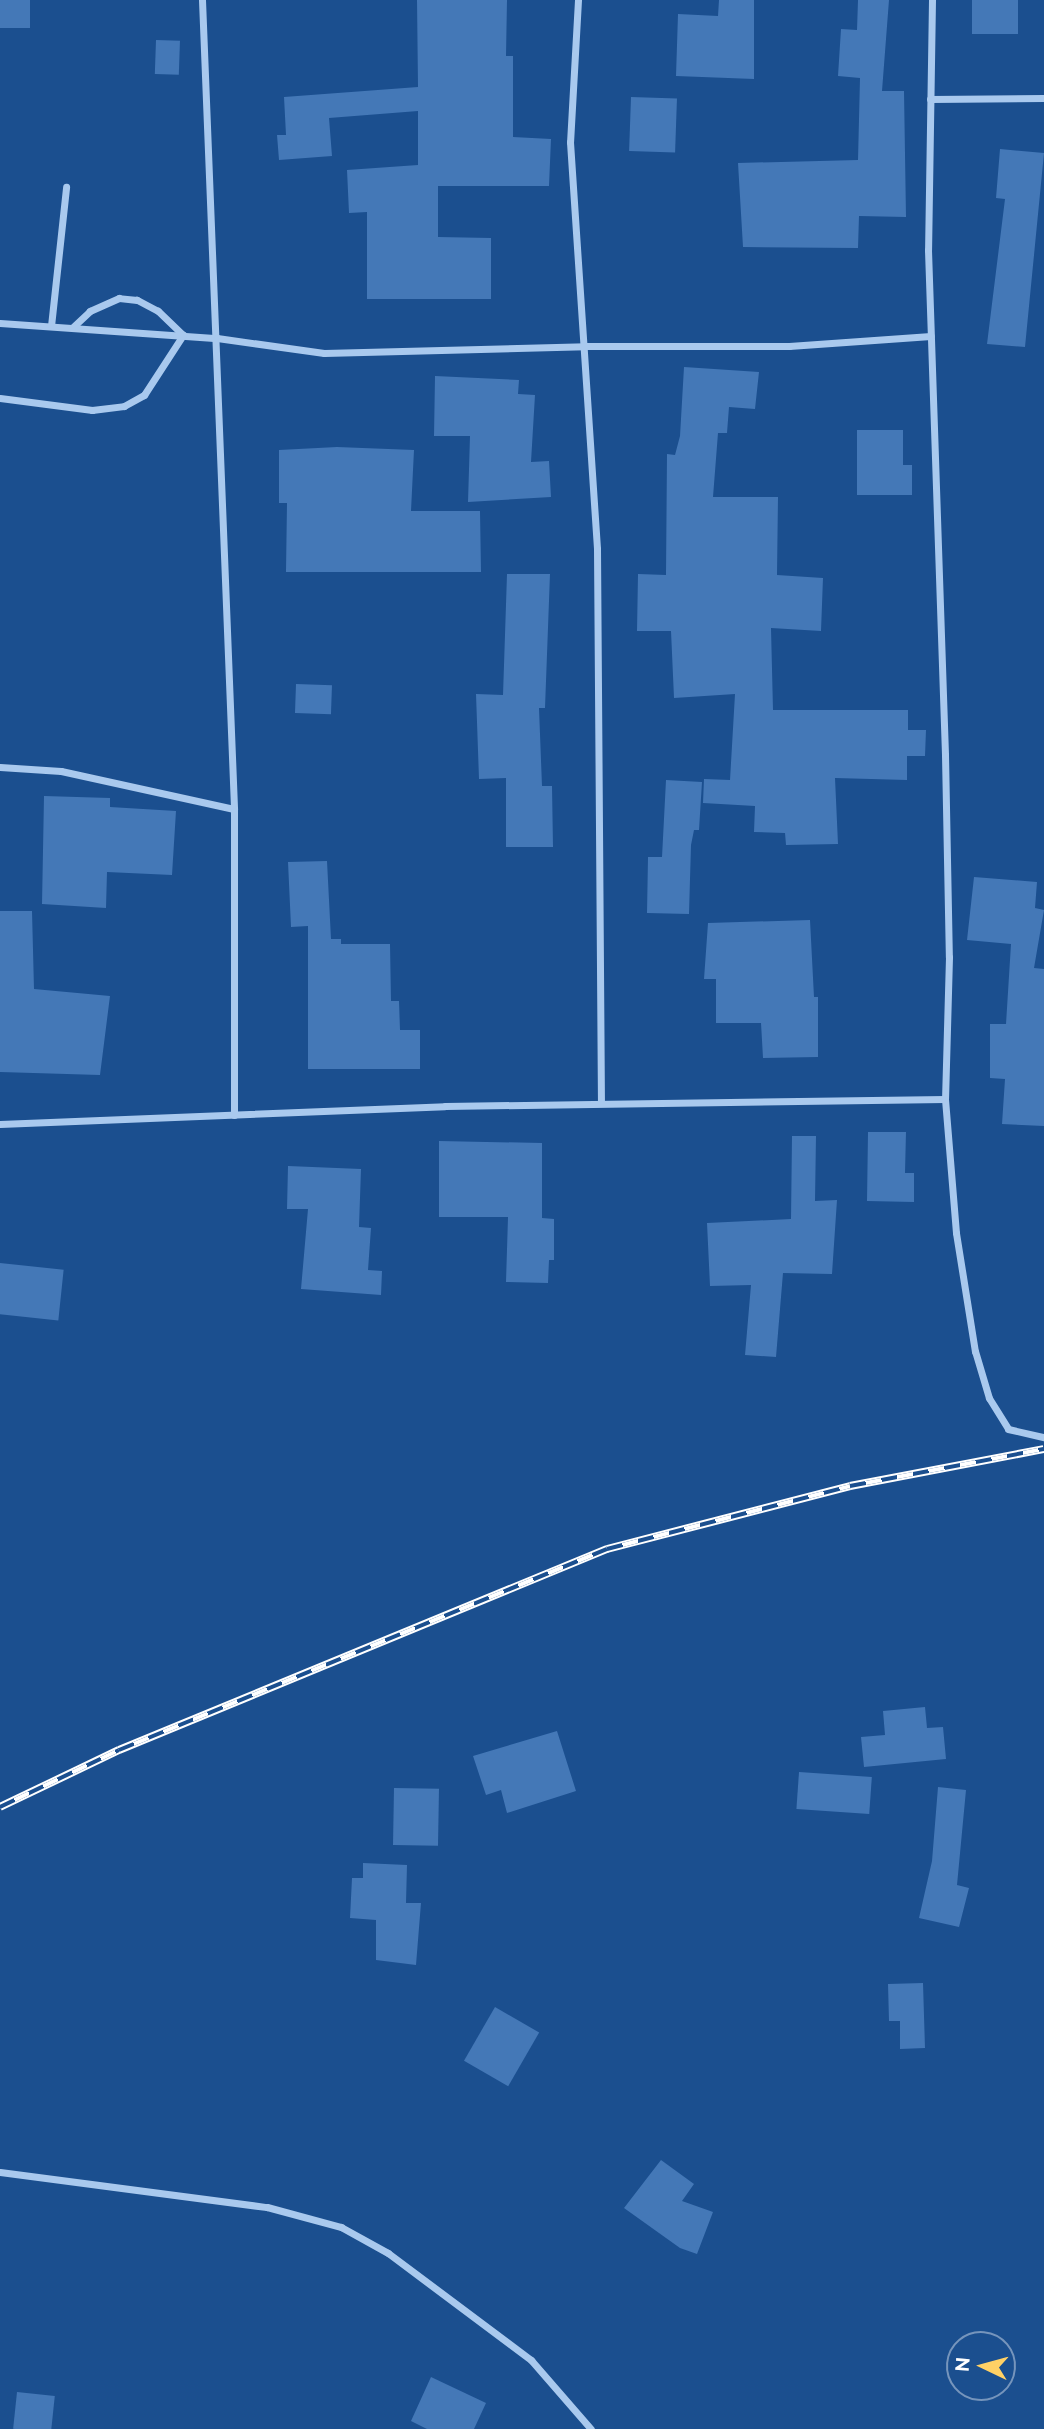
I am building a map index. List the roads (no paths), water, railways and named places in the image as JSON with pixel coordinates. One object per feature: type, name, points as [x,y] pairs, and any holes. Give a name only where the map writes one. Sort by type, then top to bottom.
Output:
[{"type":"street","points":[[202,0],[204,144],[217,338],[234,809],[234,1115]]},
{"type":"street","points":[[578,0],[570,142],[597,549],[601,1103]]},
{"type":"street","points":[[932,0],[931,336],[949,957],[945,1098],[956,1233],[975,1351],[989,1398],[1008,1429],[1044,1437]]},
{"type":"street","points":[[930,99],[1044,98]]},
{"type":"street","points":[[51,326],[66,187]]},
{"type":"street","points":[[73,327],[98,306],[120,298],[137,300],[158,312],[183,335]]},
{"type":"street","points":[[0,323],[217,338],[324,354],[585,346],[789,346],[931,336]]},
{"type":"street","points":[[0,398],[92,410],[124,406],[144,395],[183,335]]},
{"type":"street","points":[[0,767],[61,772],[234,809]]},
{"type":"street","points":[[0,1124],[601,1103],[945,1098]]},
{"type":"street","points":[[0,2172],[267,2207],[341,2227],[388,2253],[531,2360],[592,2429]]},
{"type":"railway","points":[[0,1807],[119,1750],[607,1549],[850,1486],[1044,1449]]}]
